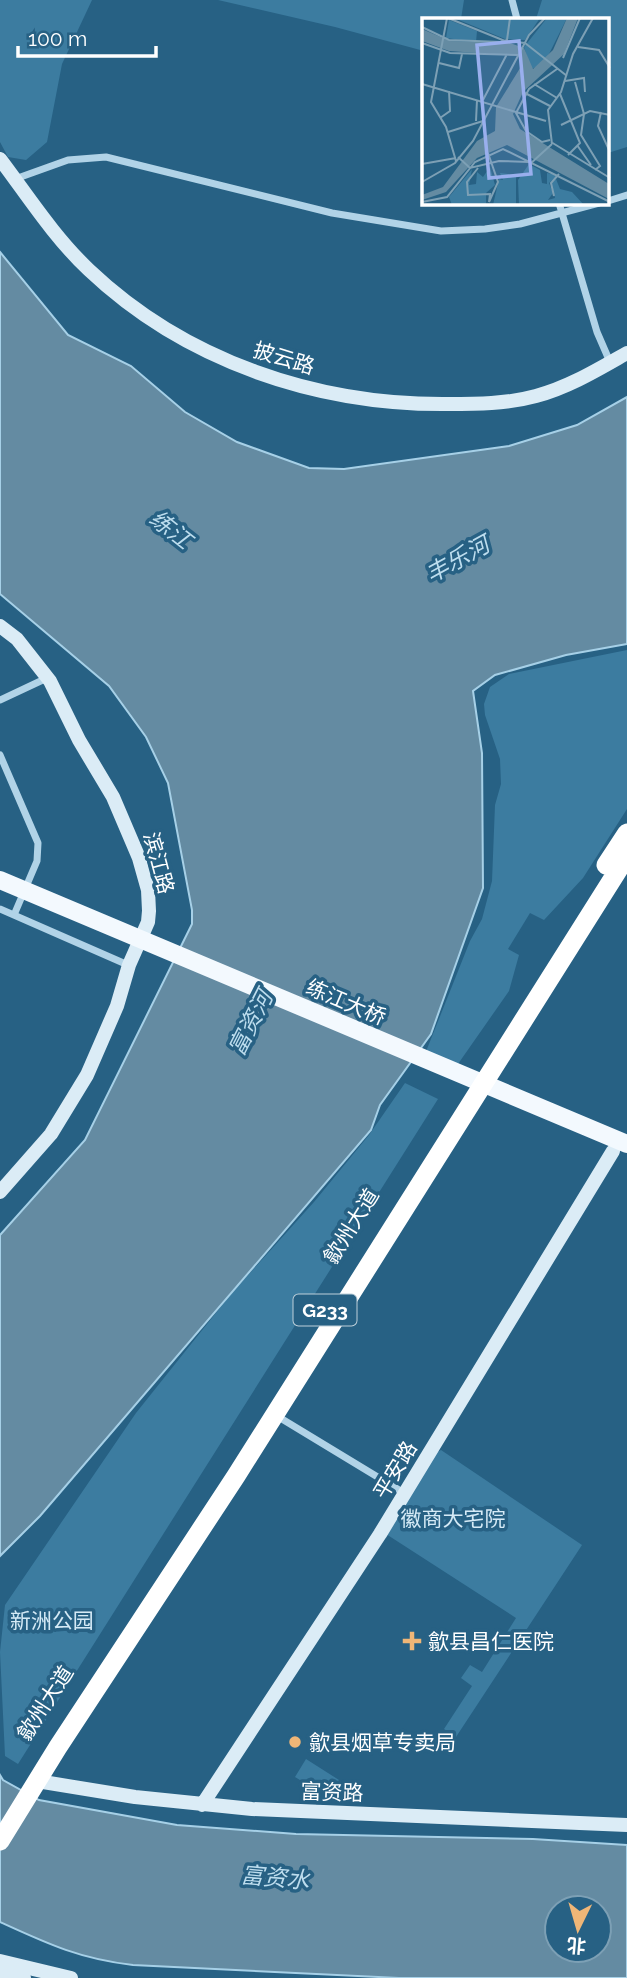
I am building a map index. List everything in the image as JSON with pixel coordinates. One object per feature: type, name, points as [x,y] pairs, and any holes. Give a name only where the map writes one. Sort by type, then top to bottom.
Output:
[{"type":"highway","name":"歙州大道","points":[[30,1785],[526,989],[627,833]]},
{"type":"highway","name":"歙州大道","points":[[30,1785],[274,1414],[627,856]]},
{"type":"highway","name":"G233","points":[[0,1817],[30,1785]]},
{"type":"highway","name":"G233","points":[[0,1841],[30,1785]]},
{"type":"main road","name":"练江大桥","points":[[0,880],[595,1138]]},
{"type":"main road","name":"练江大桥","points":[[0,892],[595,1138]]},
{"type":"main road","points":[[595,1138],[622,1150]]},
{"type":"street","points":[[512,0],[517,18]]},
{"type":"street","points":[[15,179],[68,160],[106,157],[332,213],[441,231],[489,229],[520,224],[592,205]]},
{"type":"street","name":"披云路","points":[[0,159],[65,245],[88,270],[113,291],[195,346],[237,366],[278,380],[331,394],[383,402],[433,405],[487,403],[527,398],[552,391],[627,354]]},
{"type":"street","points":[[610,200],[627,195]]},
{"type":"street","points":[[560,205],[597,332],[611,362]]},
{"type":"street","name":"滨江路","points":[[0,626],[17,639],[47,678],[113,797],[139,858],[148,890],[148,922],[129,965],[108,1031],[75,1096],[36,1153],[0,1192]]},
{"type":"street","points":[[0,700],[47,678]]},
{"type":"street","points":[[0,755],[38,843],[37,861],[14,915]]},
{"type":"street","points":[[0,909],[129,965]]},
{"type":"street","name":"平安路","points":[[202,1805],[405,1494],[622,1150]]},
{"type":"street","points":[[274,1414],[405,1494]]},
{"type":"street","name":"富资路","points":[[30,1785],[202,1805],[295,1812],[627,1825]]},
{"type":"street","points":[[0,1961],[71,1978]]},
{"type":"street","points":[[0,1972],[24,1978]]},
{"type":"green space","points":[[0,0],[92,0],[62,64],[47,142],[26,160],[8,157],[0,142]]},
{"type":"green space","points":[[218,0],[464,0],[461,18],[422,18],[422,50]]},
{"type":"green space","points":[[542,0],[627,0],[627,147],[610,152],[610,18],[536,18]]},
{"type":"green space","points":[[627,650],[627,809],[583,878],[544,920],[530,913],[508,949],[519,955],[509,991],[458,1064],[425,1054],[470,941],[482,919],[492,881],[495,805],[501,784],[500,759],[485,715],[484,704],[490,687],[509,674]]},
{"type":"green space","name":"新洲公园","points":[[405,1083],[438,1099],[18,1764],[5,1756],[0,1652],[5,1605],[136,1413],[231,1294],[314,1202],[369,1135]]},
{"type":"green space","name":"徽商大宅院","points":[[441,1450],[582,1545],[456,1737],[444,1729],[472,1686],[461,1678],[470,1665],[482,1672],[516,1618],[386,1534],[436,1453]]},
{"type":"green space","points":[[306,1759],[339,1780],[328,1797],[295,1777]]},
{"type":"water","points":[[0,252],[68,335],[131,366],[185,412],[237,442],[309,468],[344,469],[509,446],[577,425],[627,397],[627,644],[566,655],[495,675],[473,691],[482,753],[483,888],[431,1034],[380,1105],[371,1130],[40,1516],[0,1556],[0,1235],[85,1140],[192,924],[192,910],[168,783],[146,737],[109,686],[0,594]]},
{"type":"water","name":"富资水","points":[[0,1775],[3,1780],[39,1800],[177,1825],[296,1834],[533,1839],[627,1845],[627,1978],[399,1978],[133,1965],[65,1950],[0,1922]]},
{"type":"place","name":"歙县昌仁医院","points":[[412,1641]]},
{"type":"place","name":"歙县烟草专卖局","points":[[295,1742]]},
{"type":"water label","name":"练江","points":[[171,529]]},
{"type":"water label","name":"丰乐河","points":[[457,559]]},
{"type":"water label","name":"富资河","points":[[250,1023]]}]
